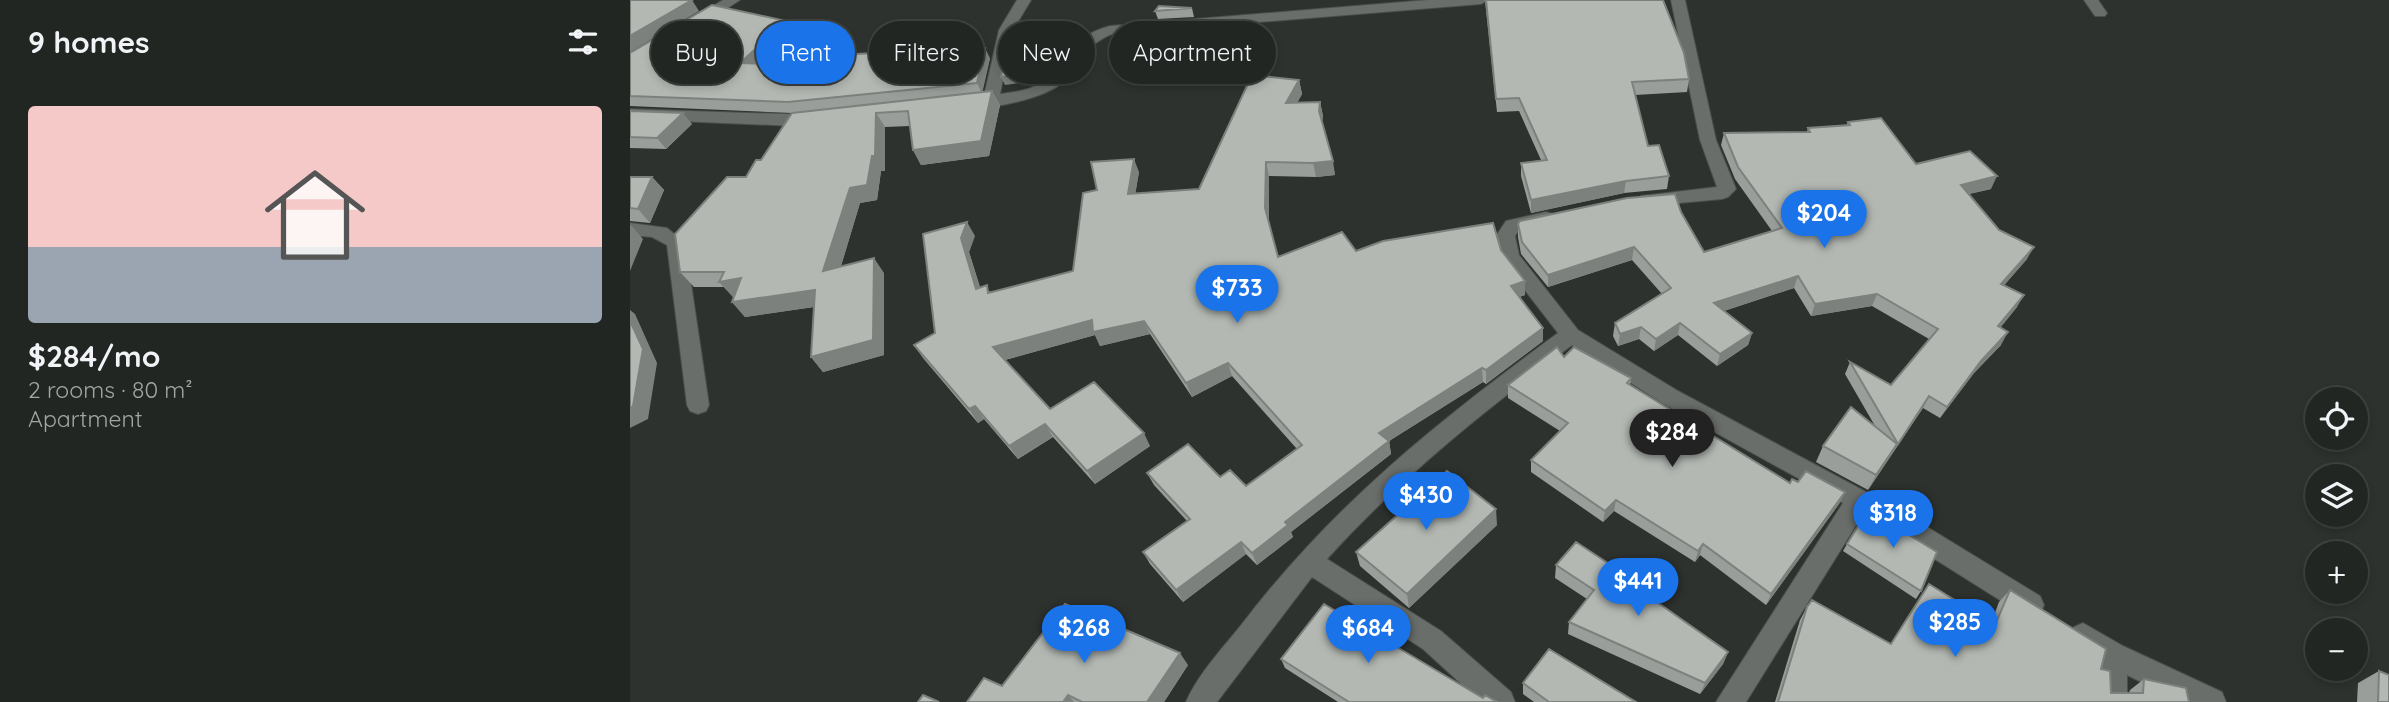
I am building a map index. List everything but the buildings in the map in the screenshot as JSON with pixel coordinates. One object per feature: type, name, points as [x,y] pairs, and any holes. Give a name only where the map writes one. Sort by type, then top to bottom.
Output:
[{"type":"street","points":[[699,0],[727,4]]},
{"type":"street","points":[[991,100],[1006,30],[1024,0]]},
{"type":"street","points":[[950,105],[991,100],[1049,85],[1081,44],[1092,36],[1110,30],[1481,0]]},
{"type":"street","points":[[1625,202],[1722,193],[1727,189],[1707,140],[1678,0]]},
{"type":"street","points":[[2091,0],[2100,13]]},
{"type":"street","points":[[699,21],[727,4]]},
{"type":"street","points":[[630,114],[795,121],[825,118]]},
{"type":"street","points":[[1563,215],[1513,225],[1505,236],[1510,257],[1571,335],[1670,397],[1859,499],[2046,613]]},
{"type":"street","points":[[630,229],[649,229],[665,233],[676,243],[698,405]]},
{"type":"street","points":[[1200,702],[1251,629],[1331,536],[1443,432],[1571,335]]},
{"type":"street","points":[[1730,702],[1859,499]]},
{"type":"street","points":[[1309,561],[1432,640],[1501,702]]},
{"type":"street","points":[[2068,627],[2114,656],[2212,702]]},
{"type":"street","points":[[2113,702],[2114,656]]}]
